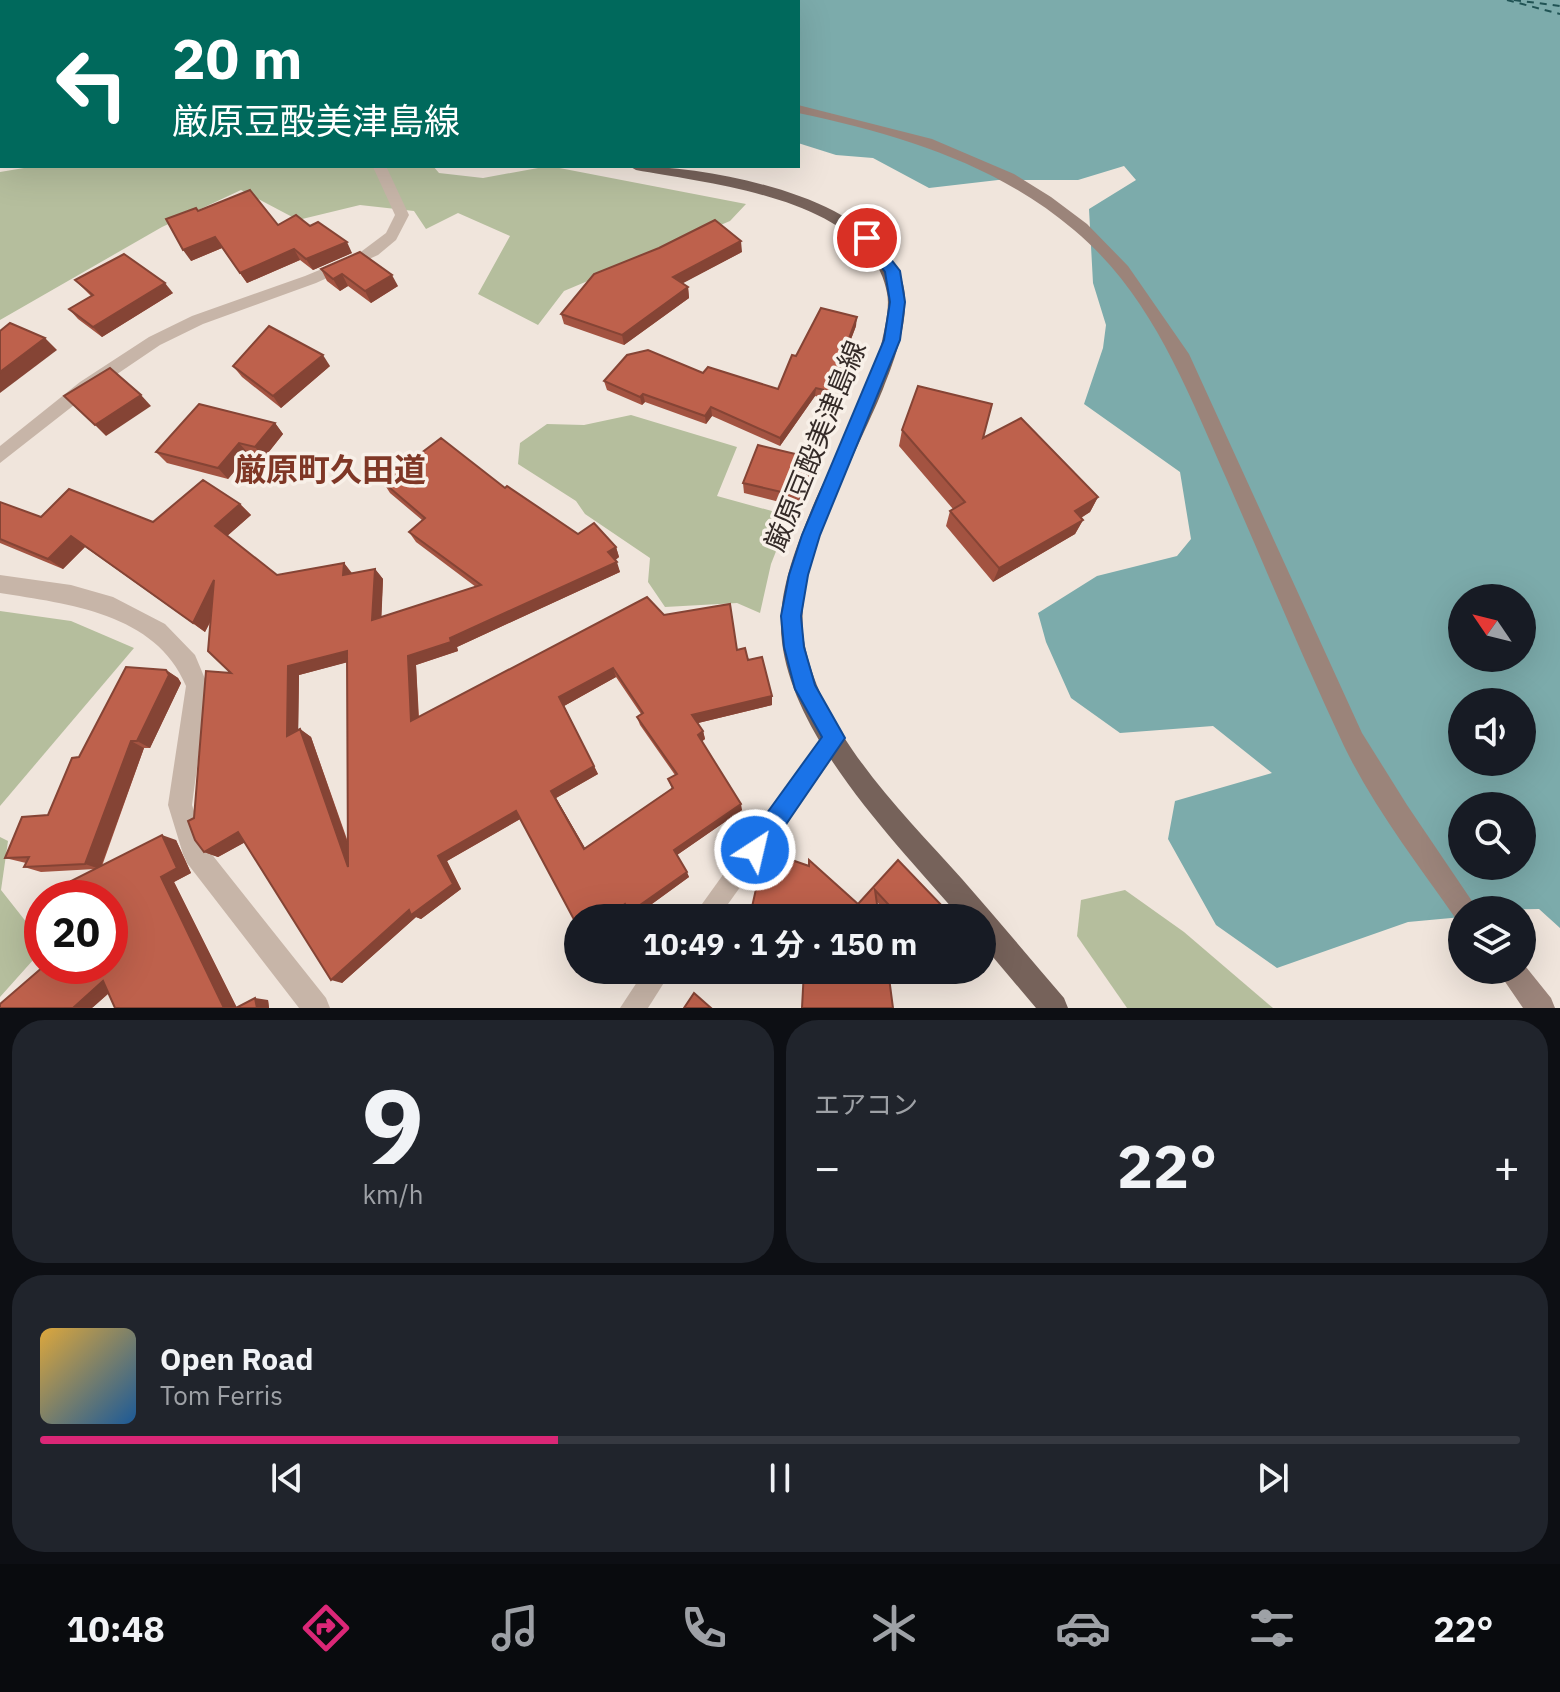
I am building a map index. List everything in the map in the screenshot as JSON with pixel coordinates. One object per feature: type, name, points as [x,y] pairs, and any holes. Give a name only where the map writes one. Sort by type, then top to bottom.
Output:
[{"type":"main road","name":"厳原豆酘美津島線","points":[[646,168],[771,194],[822,210],[867,238],[892,271],[897,302],[892,340],[811,535],[798,575],[791,616],[794,647],[805,689],[856,772],[966,904]]},
{"type":"main road","points":[[996,940],[1054,1008]]},
{"type":"street","points":[[800,109],[877,126],[969,158],[1044,199],[1111,257],[1151,306],[1180,354],[1354,741],[1398,814],[1455,896]]},
{"type":"street","points":[[0,584],[71,595],[105,604],[157,631],[187,662],[197,686],[180,805],[184,826],[196,854],[316,1008]]},
{"type":"street","points":[[1522,984],[1541,1008]]},
{"type":"lane","points":[[0,456],[132,354],[180,328],[313,280],[374,252],[391,240],[402,215],[380,168]]},
{"type":"lane","points":[[714,904],[834,738]]},
{"type":"lane","points":[[633,1008],[650,984]]},
{"type":"green space","points":[[24,168],[435,168],[439,173],[483,178],[538,168],[559,168],[746,204],[730,221],[564,291],[538,325],[478,294],[510,236],[458,213],[426,229],[414,211],[360,205],[298,220],[241,190],[162,227],[0,320],[0,172]]},
{"type":"green space","points":[[631,415],[737,447],[717,496],[790,516],[771,564],[760,613],[737,603],[665,607],[648,582],[650,558],[585,514],[576,501],[518,464],[520,443],[547,424],[584,425]]},
{"type":"green space","points":[[0,611],[71,621],[134,648],[0,806]]},
{"type":"green space","points":[[0,837],[8,841],[1,890],[24,919],[24,970],[0,997]]},
{"type":"green space","points":[[1125,890],[1184,932],[1273,1008],[1127,1008],[1077,936],[1081,900]]},
{"type":"water","points":[[800,0],[1560,0],[1560,928],[1536,909],[1536,896],[1448,896],[1448,918],[1408,922],[1277,968],[1216,925],[1168,839],[1175,801],[1272,773],[1213,726],[1120,733],[1071,698],[1046,642],[1038,613],[1097,576],[1177,556],[1191,539],[1180,472],[1084,404],[1103,348],[1106,325],[1093,283],[1089,209],[1136,180],[1124,166],[1078,180],[998,180],[929,188],[873,158],[836,155],[800,144]]},
{"type":"building","points":[[250,190],[278,225],[296,215],[310,226],[318,222],[347,242],[306,259],[294,249],[240,273],[215,237],[183,250],[166,219],[196,208],[198,211]]},
{"type":"building","points":[[715,220],[741,241],[673,277],[688,287],[622,335],[561,314],[594,274],[659,248]]},
{"type":"building","points":[[360,252],[392,275],[365,291],[342,274],[333,279],[321,269]]},
{"type":"building","points":[[124,254],[165,283],[93,327],[69,309],[93,295],[75,280]]},
{"type":"building","points":[[821,308],[857,317],[829,391],[816,388],[780,438],[711,407],[705,416],[643,394],[640,397],[604,381],[627,355],[648,350],[703,373],[708,367],[778,389],[792,355],[796,356]]},
{"type":"building","points":[[10,323],[45,338],[0,372],[0,331]]},
{"type":"building","points":[[269,326],[323,355],[273,396],[233,366]]},
{"type":"building","points":[[110,368],[141,395],[95,425],[64,396]]},
{"type":"building","points":[[918,386],[992,404],[983,438],[1021,418],[1098,497],[1075,511],[1083,520],[999,568],[950,511],[965,502],[902,430]]},
{"type":"building","points":[[199,404],[275,423],[255,447],[239,443],[218,468],[156,452]]},
{"type":"building","points":[[441,438],[505,488],[507,486],[578,534],[594,523],[616,547],[608,552],[617,562],[450,638],[451,642],[408,656],[411,721],[647,597],[664,615],[730,604],[737,650],[745,648],[748,660],[762,657],[772,696],[692,715],[703,731],[698,735],[741,804],[674,850],[687,872],[641,904],[566,904],[516,811],[438,856],[453,884],[411,915],[409,910],[331,980],[238,832],[204,852],[195,840],[188,821],[194,818],[206,671],[231,673],[208,651],[214,580],[193,623],[71,536],[48,559],[0,539],[0,502],[41,517],[69,489],[153,522],[203,480],[240,504],[215,526],[277,575],[344,563],[343,575],[375,569],[372,620],[481,585],[409,532],[425,518],[383,482]],"holes":[[[347,651],[348,867],[300,729],[287,736],[288,666]],[[613,668],[643,713],[637,717],[677,774],[668,779],[673,788],[584,849],[551,791],[594,766],[559,697]]]},
{"type":"building","points":[[758,445],[812,458],[799,496],[743,483]]},
{"type":"building","points":[[126,667],[166,670],[169,675],[137,741],[131,741],[85,864],[24,867],[29,857],[5,858],[22,817],[48,815],[72,758],[79,757]]},
{"type":"building","points":[[162,835],[177,868],[161,877],[224,1008],[115,1008],[104,984],[128,984],[128,880],[73,880]]},
{"type":"building","points":[[783,857],[809,866],[809,860],[858,904],[753,904],[760,871],[779,875]]},
{"type":"building","points":[[898,860],[940,904],[888,904],[875,890],[877,904],[858,904]]},
{"type":"building","points":[[24,983],[100,984],[73,1008],[0,1008],[0,1004]]},
{"type":"building","points":[[803,984],[890,984],[893,1008],[802,1008]]},
{"type":"building","points":[[694,993],[711,1008],[684,1008]]},
{"type":"building","points":[[255,998],[257,1008],[236,1008]]},
{"type":"ferry route","points":[[1507,0],[1560,14]]},
{"type":"ferry route","points":[[1514,0],[1560,6]]},
{"type":"district","name":"厳原町久田道","points":[[330,470]]},
{"type":"route","points":[[755,850],[834,738],[805,689],[794,647],[791,616],[798,575],[811,535],[892,340],[897,302],[892,271],[867,238]]}]
